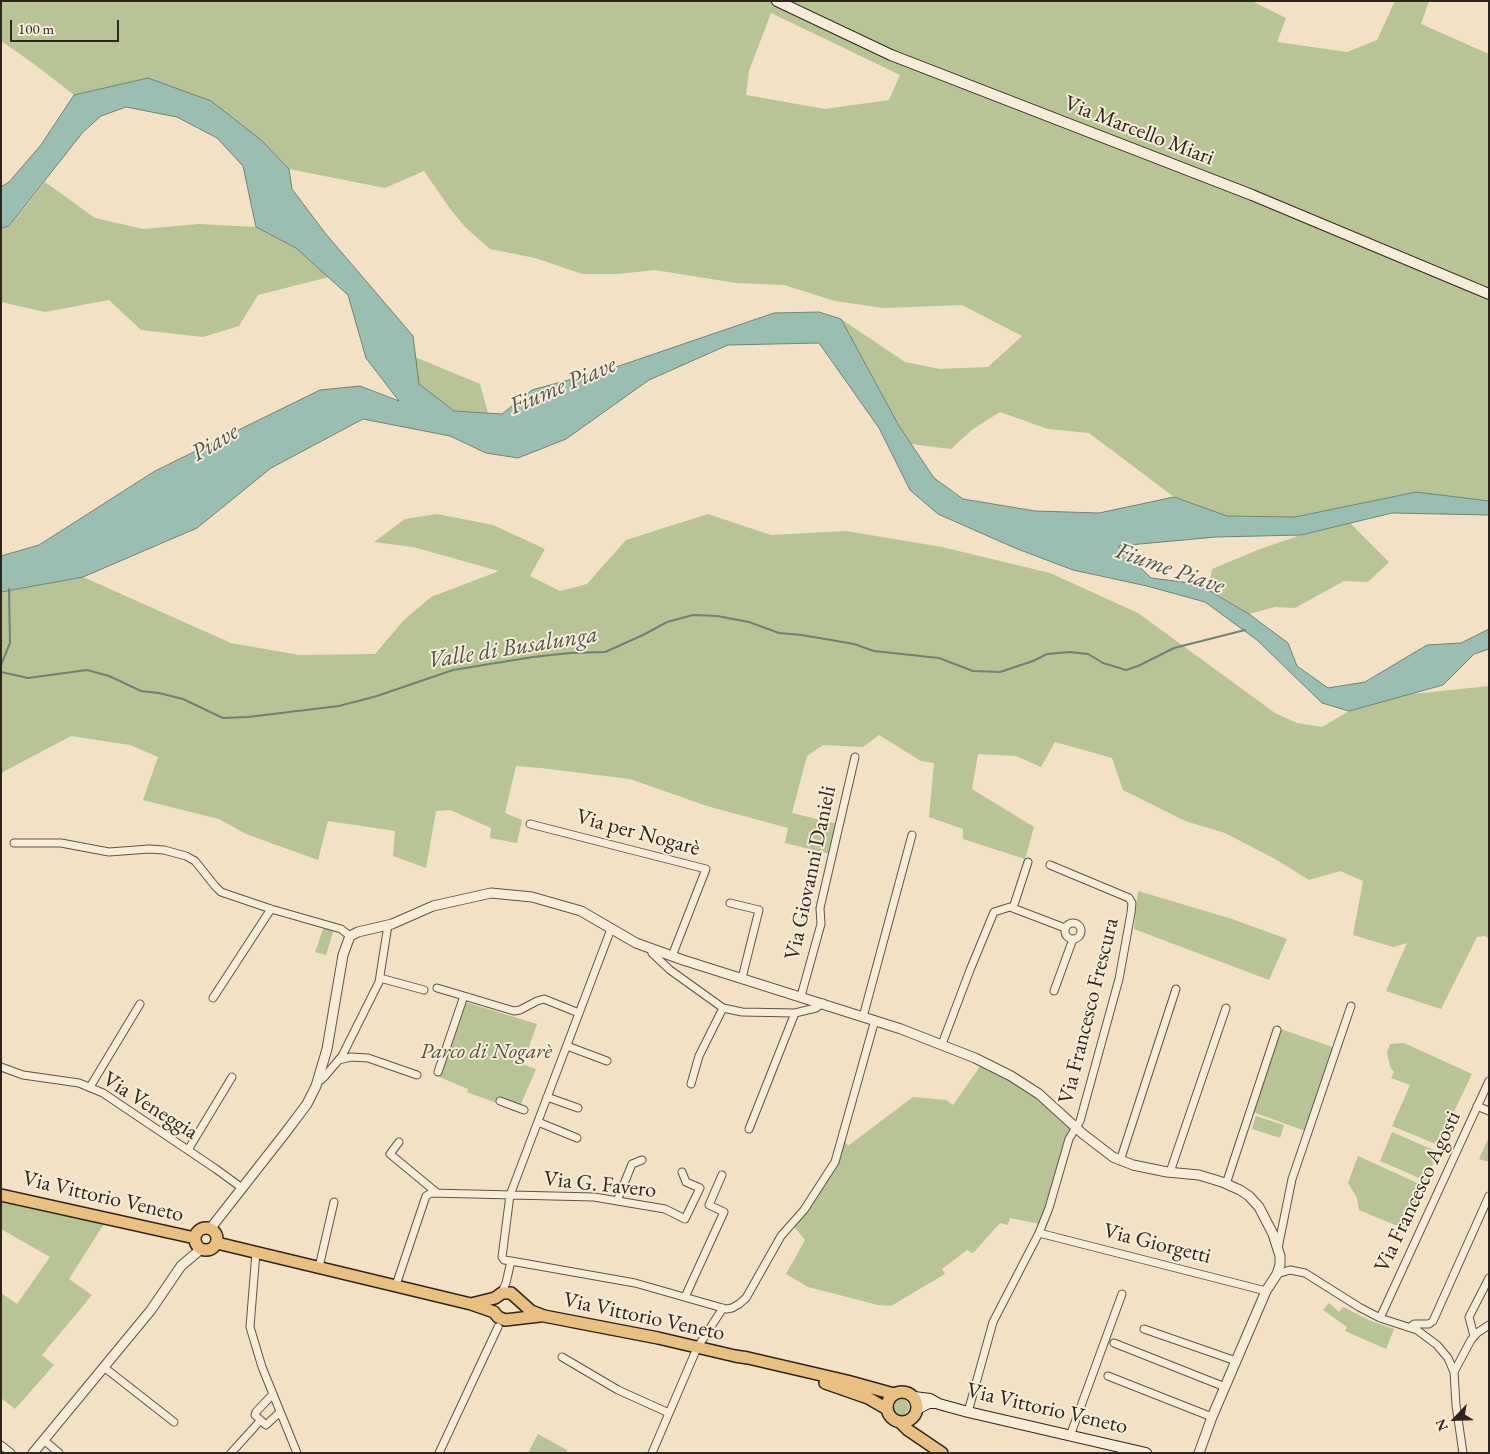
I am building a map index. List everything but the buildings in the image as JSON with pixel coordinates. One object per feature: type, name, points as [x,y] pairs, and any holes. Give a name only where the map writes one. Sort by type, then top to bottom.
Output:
[{"type":"main road","name":"Via Marcello Miari","points":[[777,1],[891,55],[1252,195],[1489,294]]},
{"type":"main road","name":"Via Vittorio Veneto","points":[[1,1195],[198,1244],[210,1250],[217,1242],[216,1234],[210,1229],[200,1230],[198,1244]]},
{"type":"main road","name":"Via Vittorio Veneto","points":[[217,1242],[471,1304],[494,1312],[504,1320],[544,1316]]},
{"type":"main road","name":"Via Vittorio Veneto","points":[[471,1304],[503,1292],[518,1298],[531,1311],[544,1316],[748,1358],[894,1394],[903,1392],[914,1408]]},
{"type":"main road","points":[[494,1312],[493,1307],[503,1292]]},
{"type":"main road","points":[[514,1318],[520,1311],[520,1302]]},
{"type":"main road","name":"Via Vittorio Veneto","points":[[735,1356],[746,1363],[851,1391],[887,1409],[891,1418],[901,1423],[914,1408],[929,1403],[939,1404],[1146,1453]]},
{"type":"main road","points":[[887,1409],[888,1400],[894,1394]]},
{"type":"main road","points":[[914,1408],[915,1426],[925,1441]]},
{"type":"main road","points":[[901,1423],[908,1430],[942,1453]]},
{"type":"street","name":"Via Giovanni Danieli","points":[[801,996],[821,924],[820,908],[855,757]]},
{"type":"street","name":"Via per Nogarè","points":[[530,824],[706,870],[672,956]]},
{"type":"street","points":[[864,1017],[912,835]]},
{"type":"street","points":[[14,843],[62,843],[109,852],[149,849],[164,850],[186,856],[195,861],[215,886],[225,893],[342,929],[352,935],[388,925],[433,906],[494,893],[532,897],[581,911],[636,943],[875,1020],[942,1044],[992,1065],[1026,1084],[1107,1154],[1120,1161],[1170,1172],[1199,1175],[1240,1190],[1259,1208],[1265,1218],[1279,1261],[1286,1270],[1296,1270]]},
{"type":"street","points":[[1012,908],[1028,862]]},
{"type":"street","name":"Via Francesco Frescura","points":[[1050,865],[1130,898],[1132,903],[1132,913],[1119,979],[1077,1128]]},
{"type":"street","points":[[730,903],[759,910],[742,978]]},
{"type":"street","points":[[942,1044],[994,912],[1010,907],[1065,928]]},
{"type":"street","points":[[214,998],[272,909]]},
{"type":"street","points":[[1054,991],[1074,939],[1080,934],[1079,926],[1071,923],[1065,928]]},
{"type":"street","points":[[318,1080],[321,1080],[339,1060],[380,978],[388,925]]},
{"type":"street","points":[[1065,928],[1066,936],[1074,939]]},
{"type":"street","points":[[611,929],[510,1195],[502,1257],[504,1260],[635,1283],[723,1308],[732,1308],[739,1304],[746,1298],[781,1236],[804,1210],[835,1162],[875,1020]]},
{"type":"street","points":[[210,1229],[307,1104],[318,1080],[327,1049],[343,955],[352,935]]},
{"type":"street","points":[[651,948],[652,953],[670,970],[723,1008],[742,1012],[795,1013],[816,1008],[823,1003]]},
{"type":"street","points":[[380,978],[424,990]]},
{"type":"street","points":[[437,988],[514,1011],[544,999],[579,1013]]},
{"type":"street","points":[[1120,1161],[1176,989]]},
{"type":"street","points":[[438,1072],[464,996]]},
{"type":"street","points":[[90,1087],[140,1004]]},
{"type":"street","points":[[1199,1453],[1212,1417],[1279,1261],[1292,1179],[1351,1006]]},
{"type":"street","points":[[691,1084],[699,1056],[723,1008]]},
{"type":"street","points":[[1170,1172],[1203,1070],[1226,1008]]},
{"type":"street","points":[[750,1129],[795,1013]]},
{"type":"street","points":[[1226,1184],[1277,1030]]},
{"type":"street","points":[[567,1046],[607,1061]]},
{"type":"street","points":[[339,1060],[351,1057],[368,1058],[417,1075]]},
{"type":"street","name":"Via Veneggia","points":[[1,1067],[23,1075],[70,1081],[90,1087],[116,1101],[242,1188]]},
{"type":"street","points":[[188,1150],[232,1077]]},
{"type":"street","name":"Via Francesco Agosti","points":[[1380,1318],[1489,1081]]},
{"type":"street","points":[[547,1097],[578,1108]]},
{"type":"street","points":[[500,1101],[524,1110]]},
{"type":"street","points":[[1477,1106],[1489,1111]]},
{"type":"street","points":[[538,1122],[577,1138]]},
{"type":"street","points":[[968,1412],[993,1322],[1039,1233],[1049,1208],[1069,1139],[1077,1128]]},
{"type":"street","points":[[396,1286],[426,1196],[436,1192],[390,1154],[399,1142]]},
{"type":"street","points":[[616,1201],[632,1164],[642,1160]]},
{"type":"street","name":"Via G. Favero","points":[[436,1192],[594,1197],[665,1209],[686,1219],[700,1188],[686,1182],[682,1172]]},
{"type":"street","points":[[685,1297],[724,1212],[709,1205],[722,1175]]},
{"type":"street","points":[[1410,1327],[1414,1324],[1427,1325],[1433,1321],[1489,1196]]},
{"type":"street","points":[[319,1267],[334,1202]]},
{"type":"street","name":"Via Giorgetti","points":[[1039,1233],[1266,1291]]},
{"type":"street","points":[[34,1453],[151,1310],[198,1244]]},
{"type":"street","points":[[256,1252],[250,1327],[262,1367],[297,1453]]},
{"type":"street","points":[[503,1292],[511,1261]]},
{"type":"street","points":[[1279,1261],[1312,1277],[1358,1307],[1380,1318],[1410,1327],[1424,1335],[1441,1349],[1448,1358],[1454,1372],[1456,1405],[1463,1453]]},
{"type":"street","points":[[1474,1336],[1469,1317],[1489,1278]]},
{"type":"street","points":[[1070,1436],[1122,1294]]},
{"type":"street","points":[[652,1453],[697,1348],[723,1308]]},
{"type":"street","points":[[1454,1372],[1474,1336],[1489,1325]]},
{"type":"street","points":[[439,1453],[498,1327]]},
{"type":"street","points":[[1144,1329],[1236,1361]]},
{"type":"street","points":[[1114,1343],[1225,1387]]},
{"type":"street","points":[[562,1357],[618,1390],[669,1413]]},
{"type":"street","points":[[105,1368],[174,1422]]},
{"type":"street","points":[[1108,1376],[1212,1417]]},
{"type":"street","points":[[273,1394],[255,1413],[256,1416],[267,1425],[280,1412]]},
{"type":"street","points":[[231,1453],[260,1421]]},
{"type":"street","points":[[45,1441],[59,1453]]},
{"type":"street","points":[[1,1445],[10,1453]]},
{"type":"green space","points":[[1,1],[1252,1],[1286,18],[1277,42],[1347,52],[1377,40],[1395,1],[1429,1],[1421,24],[1489,54],[1489,501],[1416,492],[1295,517],[1227,516],[1174,497],[1089,433],[1048,429],[1000,412],[973,429],[951,449],[911,444],[899,426],[841,319],[905,362],[940,369],[988,367],[1022,336],[962,305],[883,308],[835,301],[784,285],[736,283],[655,270],[618,274],[582,274],[535,258],[490,249],[466,228],[424,171],[385,188],[289,169],[261,140],[148,78],[74,95],[1,41]],"holes":[[[771,13],[900,75],[889,100],[825,109],[746,95],[749,71]]]},
{"type":"green space","points":[[45,182],[95,218],[143,229],[199,224],[256,227],[296,248],[329,277],[258,295],[239,326],[203,337],[141,330],[109,300],[45,312],[1,302],[1,228],[10,226]]},
{"type":"green space","points":[[415,357],[480,384],[488,413],[454,411],[419,384]]},
{"type":"green space","points":[[437,514],[493,525],[545,549],[530,576],[560,591],[587,584],[626,540],[708,514],[771,535],[846,531],[942,547],[1050,573],[1138,613],[1275,713],[1297,723],[1322,727],[1349,711],[1402,695],[1489,686],[1489,939],[1485,936],[1477,937],[1441,1009],[1386,991],[1407,943],[1393,947],[1353,935],[1363,881],[1340,871],[1309,880],[1275,859],[1225,833],[1185,821],[1123,790],[1112,758],[1055,742],[1041,767],[1016,756],[978,754],[972,789],[1034,827],[1025,859],[963,839],[963,829],[929,817],[934,763],[921,761],[879,735],[863,747],[823,745],[807,756],[792,813],[838,824],[830,854],[785,843],[788,828],[707,806],[630,779],[541,768],[516,766],[505,813],[522,820],[517,843],[490,838],[491,828],[450,810],[436,811],[426,868],[393,856],[395,831],[328,821],[318,860],[246,834],[219,819],[143,800],[158,757],[130,745],[71,736],[3,772],[1,776],[1,592],[83,577],[231,643],[299,655],[375,654],[404,620],[431,597],[499,571],[413,547],[374,542],[405,519]]},
{"type":"green space","points":[[1350,523],[1389,562],[1368,582],[1344,581],[1295,608],[1275,607],[1249,614],[1209,590],[1212,569],[1260,549],[1301,535]]},
{"type":"green space","points":[[1138,891],[1232,919],[1287,939],[1269,980],[1134,929]]},
{"type":"green space","points":[[325,924],[335,926],[326,955],[315,952]]},
{"type":"green space","name":"Parco di Nogarè","points":[[462,1001],[537,1024],[523,1064],[536,1069],[518,1111],[467,1092],[468,1089],[437,1076]]},
{"type":"green space","points":[[1281,1029],[1338,1049],[1308,1132],[1253,1112]]},
{"type":"green space","points":[[1404,1043],[1472,1074],[1438,1145],[1392,1126],[1410,1085],[1391,1078],[1394,1072],[1390,1067],[1387,1052],[1390,1044]]},
{"type":"green space","points":[[984,1061],[1020,1083],[1074,1129],[1040,1224],[1010,1218],[1008,1225],[1000,1223],[975,1251],[972,1253],[967,1250],[942,1269],[945,1274],[891,1306],[878,1305],[808,1287],[786,1274],[805,1240],[791,1223],[830,1169],[843,1138],[848,1146],[913,1097],[946,1100],[953,1105]]},
{"type":"green space","points":[[1256,1116],[1284,1125],[1280,1138],[1252,1129]]},
{"type":"green space","points":[[1392,1132],[1438,1152],[1426,1181],[1380,1161]]},
{"type":"green space","points":[[1489,1137],[1489,1162],[1479,1159]]},
{"type":"green space","points":[[1358,1156],[1426,1187],[1407,1230],[1359,1210],[1357,1198],[1348,1183]]},
{"type":"green space","points":[[1,1191],[109,1216],[69,1279],[92,1295],[42,1355],[54,1365],[15,1409],[1,1398],[1,1293],[17,1304],[50,1257],[1,1229]]},
{"type":"green space","points":[[1329,1303],[1339,1312],[1343,1307],[1371,1321],[1394,1329],[1386,1349],[1345,1331],[1347,1327],[1323,1310]]},
{"type":"green space","points":[[900,1398],[906,1401],[909,1407],[906,1413],[900,1416],[894,1413],[891,1407],[894,1401]]},
{"type":"green space","points":[[538,1434],[567,1450],[566,1453],[528,1453]]},
{"type":"water","points":[[148,78],[211,101],[261,140],[289,169],[292,189],[325,233],[413,336],[419,384],[454,411],[502,414],[532,390],[616,367],[774,313],[819,312],[841,319],[899,426],[934,478],[963,499],[1035,511],[1099,513],[1174,497],[1227,516],[1295,517],[1416,492],[1489,501],[1489,515],[1392,513],[1301,535],[1216,537],[1118,546],[1151,578],[1198,584],[1249,614],[1288,643],[1297,666],[1328,688],[1365,682],[1427,645],[1461,643],[1489,629],[1489,649],[1474,654],[1443,685],[1349,711],[1322,703],[1257,640],[1205,602],[1147,586],[1073,570],[1015,548],[938,514],[910,490],[879,428],[819,343],[728,345],[649,380],[566,439],[518,458],[486,453],[450,436],[363,419],[271,468],[197,528],[83,577],[1,592],[1,556],[39,545],[155,471],[320,390],[360,386],[399,401],[366,358],[348,295],[296,248],[256,227],[243,166],[217,138],[177,117],[126,107],[101,116],[83,132],[9,226],[1,228],[1,187],[9,182],[41,145],[74,95]]},
{"type":"waterway","points":[[1,665],[10,643],[9,589]]},
{"type":"waterway","name":"Valle di Busalunga","points":[[1,672],[28,678],[87,670],[109,676],[141,691],[183,699],[223,718],[248,717],[339,706],[377,696],[453,670],[533,657],[605,652],[667,622],[693,615],[717,616],[749,622],[779,633],[854,644],[874,651],[939,658],[973,671],[1000,672],[1033,661],[1047,654],[1070,652],[1088,654],[1103,663],[1126,670],[1174,648],[1245,630]]},
{"type":"water label","name":"Fiume Piave","points":[[563,386]]},
{"type":"water label","name":"Piave","points":[[215,443]]},
{"type":"water label","name":"Fiume Piave","points":[[1170,569]]}]
